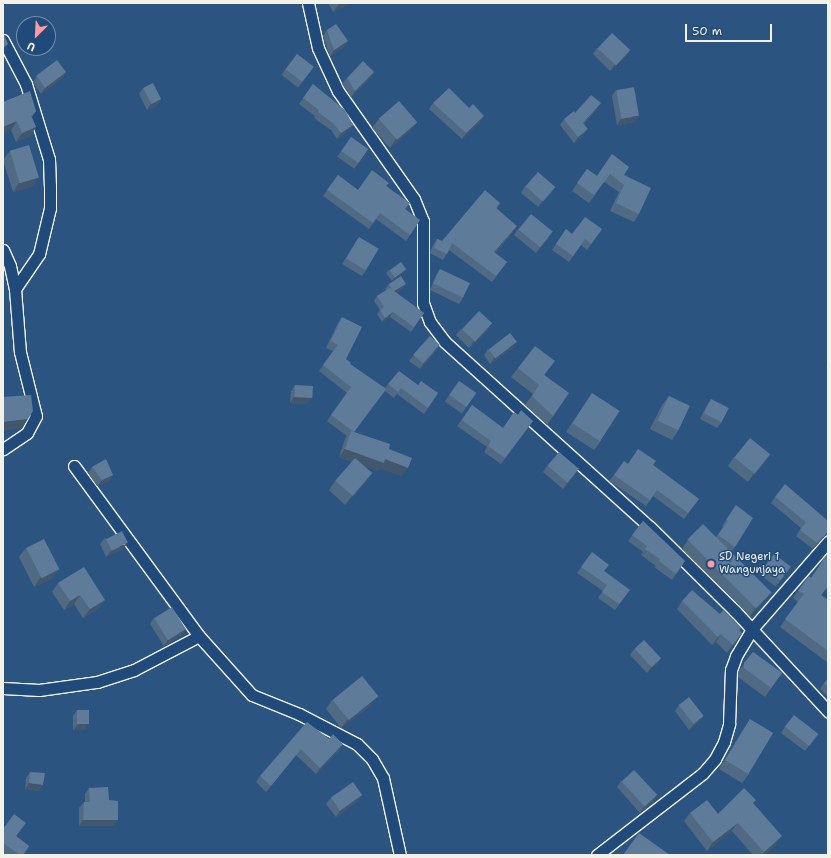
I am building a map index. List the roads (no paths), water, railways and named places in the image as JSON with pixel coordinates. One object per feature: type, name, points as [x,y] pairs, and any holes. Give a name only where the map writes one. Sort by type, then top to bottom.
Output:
[{"type":"street","points":[[308,3],[318,48],[338,90],[414,198],[423,221],[423,303],[430,322],[445,342],[650,527],[752,628],[828,711]]},
{"type":"street","points":[[3,40],[29,91],[49,159],[50,208],[39,254],[15,289]]},
{"type":"street","points":[[3,250],[10,266],[15,289],[20,352],[36,416],[27,433],[3,449]]},
{"type":"street","points":[[74,466],[199,636],[252,694],[329,728],[362,749],[383,778],[400,855]]},
{"type":"street","points":[[597,855],[703,773],[715,759],[724,742],[729,724],[731,670],[752,628],[828,542]]},
{"type":"street","points":[[3,688],[39,690],[97,682],[134,670],[199,636]]},
{"type":"place","name":"SD Negeri 1 Wangunjaya","points":[[711,564]]}]
